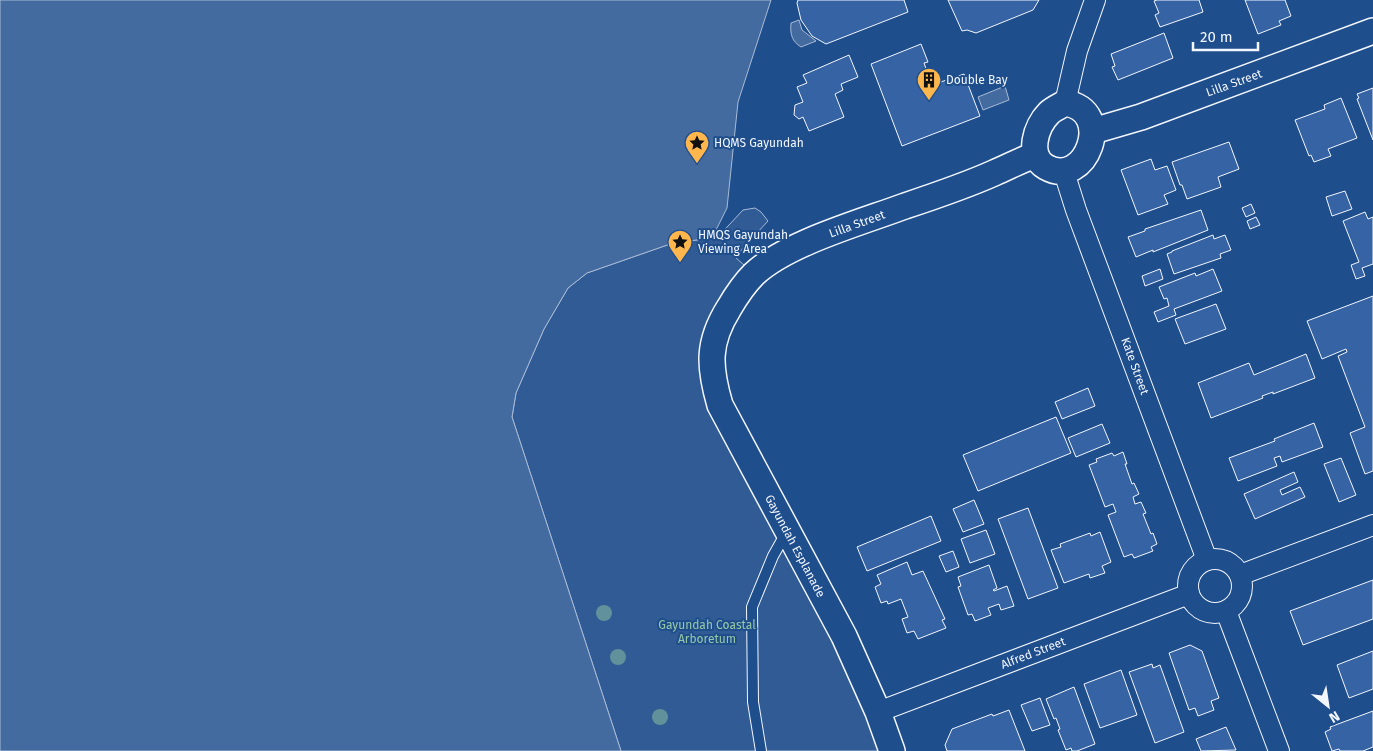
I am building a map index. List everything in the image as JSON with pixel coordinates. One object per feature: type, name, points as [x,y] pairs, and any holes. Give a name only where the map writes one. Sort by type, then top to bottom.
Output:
[{"type":"street","points":[[1065,104],[1077,51],[1095,0]]},
{"type":"street","name":"Lilla Street","points":[[1093,132],[1141,117],[1373,31]]},
{"type":"street","points":[[1065,104],[1076,105],[1084,110],[1090,119],[1093,132],[1084,158],[1071,170],[1064,172],[1046,168],[1035,155],[1036,135],[1042,122],[1048,114],[1065,104]]},
{"type":"street","name":"Lilla Street","points":[[714,338],[723,317],[737,295],[754,274],[770,262],[814,240],[965,185],[1035,155]]},
{"type":"street","name":"Kate Street","points":[[1064,172],[1207,560]]},
{"type":"street","name":"Gayundah Esplanade","points":[[714,338],[711,366],[720,405],[844,636],[878,712],[892,751]]},
{"type":"street","points":[[1240,575],[1373,525]]},
{"type":"street","points":[[1221,559],[1229,562],[1240,575],[1242,592],[1233,606],[1226,611],[1209,613],[1200,609],[1193,603],[1189,594],[1190,576],[1195,568],[1207,560],[1221,559]]},
{"type":"street","name":"Alfred Street","points":[[878,712],[1189,594]]},
{"type":"street","points":[[1226,611],[1278,751]]},
{"type":"lane","points":[[761,751],[753,702],[752,607],[773,556],[787,531]]},
{"type":"shaded area","points":[[0,0],[771,0],[738,102],[727,208],[712,238],[673,243],[587,273],[568,288],[544,329],[516,393],[512,417],[621,751],[0,751]]},
{"type":"shaded area","points":[[799,20],[802,30],[816,41],[801,47],[792,37],[791,31],[791,23]]},
{"type":"shaded area","points":[[1005,86],[1009,100],[983,110],[978,97]]},
{"type":"shaded area","name":"Gayundah Coastal Arboretum","points":[[755,208],[768,221],[735,257],[754,274],[711,366],[892,751],[621,751],[512,417],[516,393],[544,329],[568,288],[587,273],[673,243],[712,238],[715,240],[743,210]]},
{"type":"building","points":[[798,0],[904,0],[908,12],[826,44],[812,36],[801,20]]},
{"type":"building","points":[[948,0],[1039,0],[1033,10],[976,33],[967,30],[962,31]]},
{"type":"building","points":[[1199,0],[1203,12],[1160,27],[1155,15],[1159,13],[1154,1]]},
{"type":"building","points":[[1245,0],[1285,0],[1291,16],[1279,21],[1281,25],[1258,34]]},
{"type":"building","points":[[1164,33],[1173,58],[1118,80],[1112,67],[1115,66],[1111,54]]},
{"type":"building","name":"Double Bay","points":[[921,44],[928,62],[924,63],[932,85],[964,74],[980,116],[902,146],[871,64]]},
{"type":"building","points":[[849,55],[858,77],[841,84],[843,90],[835,94],[844,117],[809,131],[803,117],[799,119],[794,115],[795,105],[803,102],[797,87],[807,83],[803,75]]},
{"type":"building","points":[[1373,88],[1373,140],[1357,99],[1359,98],[1357,94]]},
{"type":"building","points":[[1341,98],[1357,138],[1328,149],[1331,156],[1314,162],[1311,155],[1309,156],[1295,120],[1325,109],[1324,105]]},
{"type":"building","points":[[1229,142],[1239,169],[1218,177],[1221,187],[1187,199],[1172,162]]},
{"type":"building","points":[[1151,159],[1155,170],[1167,166],[1176,190],[1164,195],[1168,204],[1138,215],[1121,170]]},
{"type":"building","points":[[1345,191],[1352,209],[1332,216],[1326,197]]},
{"type":"building","points":[[1251,204],[1255,213],[1246,217],[1242,208]]},
{"type":"building","points":[[1201,210],[1208,230],[1136,257],[1128,237],[1145,231],[1145,229]]},
{"type":"building","points":[[1365,212],[1368,219],[1373,217],[1373,264],[1362,268],[1365,276],[1356,279],[1351,265],[1359,262],[1343,221]]},
{"type":"building","points":[[1256,217],[1260,225],[1250,229],[1247,221]]},
{"type":"building","points":[[1213,235],[1214,239],[1225,235],[1231,250],[1220,254],[1221,258],[1174,274],[1167,254]]},
{"type":"building","points":[[1160,269],[1163,279],[1145,286],[1142,276]]},
{"type":"building","points":[[1213,269],[1222,291],[1174,309],[1176,315],[1158,322],[1154,312],[1169,306],[1167,298],[1164,299],[1159,287],[1195,273],[1196,276]]},
{"type":"building","points":[[1373,296],[1373,471],[1365,474],[1350,433],[1365,427],[1338,356],[1347,352],[1346,349],[1322,359],[1307,321]]},
{"type":"building","points":[[1216,304],[1226,329],[1185,344],[1175,319]]},
{"type":"building","points":[[1306,354],[1315,378],[1273,394],[1273,392],[1262,396],[1263,398],[1211,418],[1198,383],[1249,363],[1254,375]]},
{"type":"building","points":[[1088,388],[1095,406],[1062,419],[1055,402]]},
{"type":"building","points":[[1056,417],[1071,453],[978,491],[963,455]]},
{"type":"building","points":[[1314,423],[1323,447],[1282,462],[1280,456],[1274,458],[1277,466],[1238,481],[1229,458],[1275,441],[1274,439]]},
{"type":"building","points":[[1102,424],[1110,443],[1076,457],[1068,438]]},
{"type":"building","points":[[1123,452],[1132,484],[1134,483],[1139,494],[1133,497],[1135,504],[1141,502],[1146,513],[1143,514],[1157,544],[1151,547],[1153,551],[1134,558],[1132,554],[1124,557],[1108,515],[1116,512],[1113,504],[1105,507],[1089,465],[1097,462],[1096,459],[1112,453],[1114,456]]},
{"type":"building","points":[[1341,458],[1356,495],[1339,502],[1324,464]]},
{"type":"building","points":[[1294,472],[1298,482],[1280,490],[1282,495],[1300,487],[1305,497],[1255,519],[1244,494]]},
{"type":"building","points":[[974,500],[984,524],[963,532],[953,509]]},
{"type":"building","points":[[1028,508],[1058,588],[1028,599],[998,519]]},
{"type":"building","points":[[931,516],[941,541],[867,571],[857,547]]},
{"type":"building","points":[[986,530],[995,554],[970,563],[961,539]]},
{"type":"building","points":[[1100,532],[1111,562],[1102,566],[1105,573],[1090,578],[1089,574],[1064,583],[1051,550],[1061,547],[1060,544],[1090,533],[1091,536]]},
{"type":"building","points":[[953,551],[959,567],[946,572],[939,556]]},
{"type":"building","points":[[907,562],[912,575],[923,571],[945,619],[942,620],[946,628],[918,639],[914,631],[907,633],[902,619],[908,617],[901,599],[888,604],[887,601],[881,603],[875,587],[881,584],[877,575]]},
{"type":"building","points":[[989,565],[997,588],[993,590],[1007,586],[1014,606],[1001,610],[999,604],[988,608],[991,615],[975,621],[972,614],[968,615],[958,587],[961,586],[958,577]]},
{"type":"building","points":[[1373,580],[1373,619],[1303,645],[1290,611]]},
{"type":"building","points":[[1190,645],[1202,651],[1219,698],[1211,701],[1214,710],[1198,716],[1195,708],[1189,710],[1169,653]]},
{"type":"building","points":[[1373,651],[1373,689],[1349,698],[1337,665]]},
{"type":"building","points":[[1152,664],[1153,668],[1160,665],[1184,732],[1155,743],[1129,672]]},
{"type":"building","points":[[1121,670],[1137,715],[1100,728],[1084,684]]},
{"type":"building","points":[[1074,687],[1095,744],[1077,751],[1072,751],[1071,748],[1066,750],[1058,730],[1060,729],[1056,718],[1054,719],[1046,699]]},
{"type":"building","points":[[1040,698],[1050,725],[1032,731],[1021,705]]},
{"type":"building","points":[[1009,710],[1025,751],[947,751],[945,745],[952,729],[992,714],[993,716]]},
{"type":"building","points":[[1373,711],[1373,747],[1363,751],[1340,751],[1339,749],[1332,751],[1325,732],[1331,729],[1330,727]]},
{"type":"building","points":[[1226,727],[1236,750],[1201,751],[1196,739]]},
{"type":"place","name":"Double Bay","points":[[929,101]]},
{"type":"place","name":"HQMS Gayundah","points":[[697,164]]},
{"type":"place","name":"HMQS Gayundah Viewing Area","points":[[680,263]]}]
